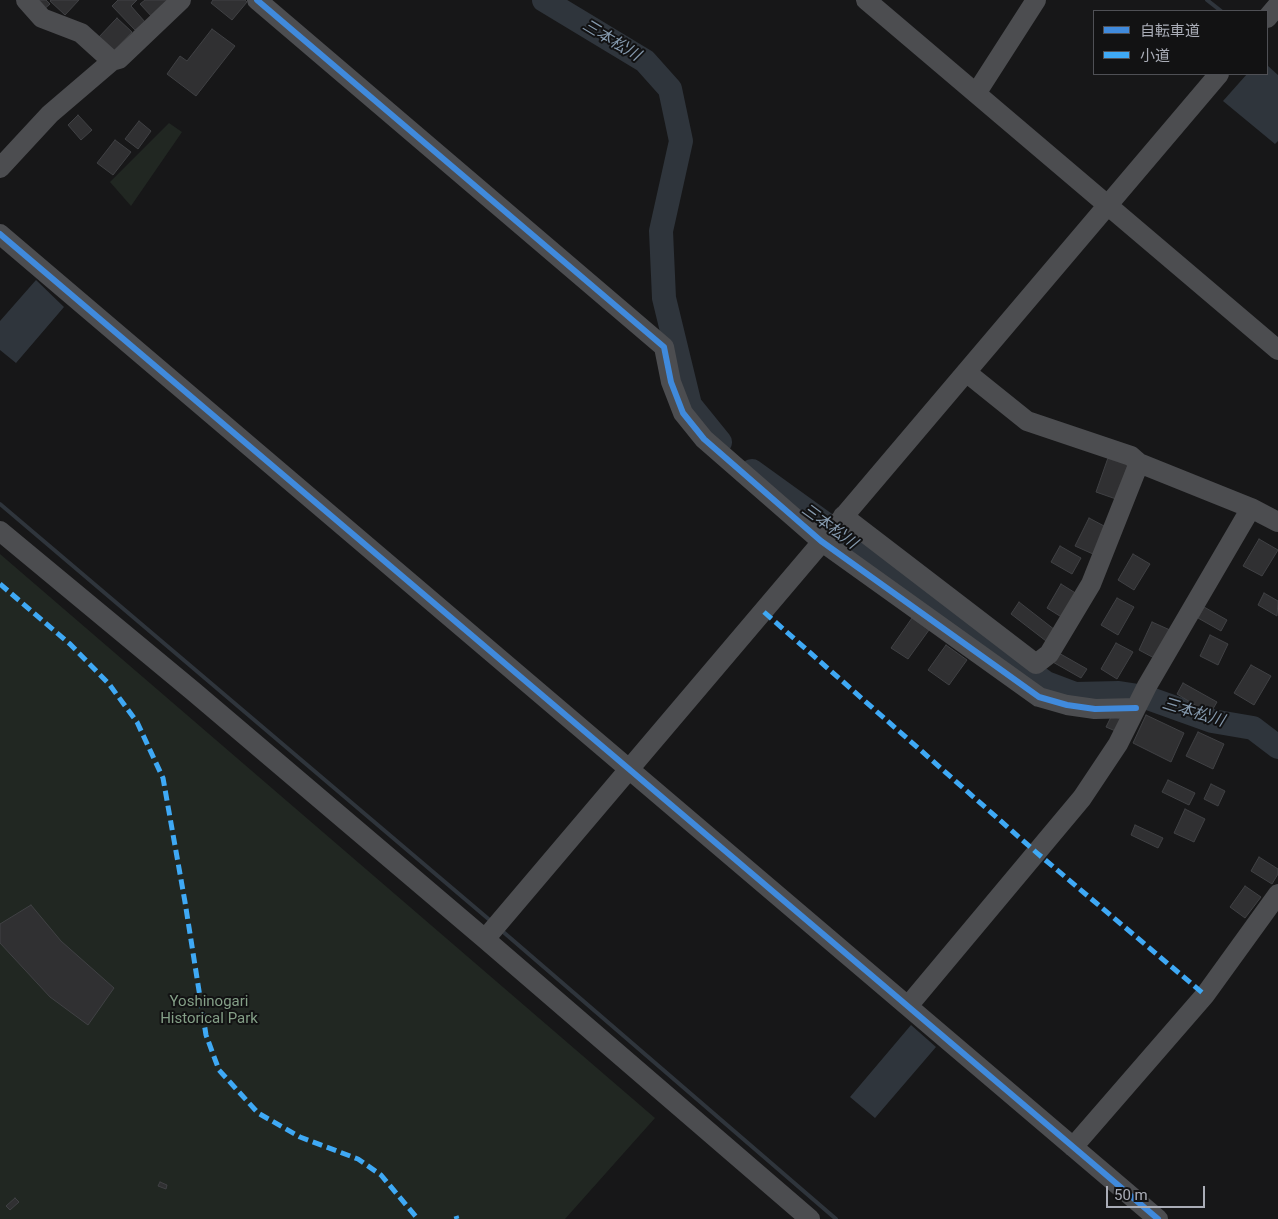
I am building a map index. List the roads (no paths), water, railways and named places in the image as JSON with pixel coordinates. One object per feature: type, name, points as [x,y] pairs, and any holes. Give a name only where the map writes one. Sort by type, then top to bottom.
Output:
[{"type":"street","points":[[26,0],[42,18],[81,33],[112,61]]},
{"type":"street","points":[[0,168],[50,114],[112,61],[119,60],[181,0]]},
{"type":"street","points":[[257,0],[664,347],[671,382],[683,413],[704,439],[821,541],[1039,697],[1067,705],[1095,709],[1136,708]]},
{"type":"street","points":[[866,0],[977,92],[1105,206],[1278,350]]},
{"type":"street","points":[[977,92],[1036,0]]},
{"type":"street","points":[[1268,17],[1278,5]]},
{"type":"street","points":[[485,939],[764,612],[821,541],[1105,206],[1218,75]]},
{"type":"street","points":[[0,234],[1158,1219]]},
{"type":"street","points":[[966,372],[1027,421],[1131,456],[1139,463],[1251,508],[1278,522]]},
{"type":"street","points":[[844,516],[1036,664],[1048,654],[1091,584],[1113,534],[1139,463]]},
{"type":"street","points":[[908,1006],[1082,798],[1118,744],[1147,686],[1251,508]]},
{"type":"street","points":[[0,531],[193,691],[485,939],[810,1219]]},
{"type":"street","points":[[1073,1147],[1205,995],[1278,894]]},
{"type":"waterway","name":"三本松川","points":[[544,0],[645,61],[670,89],[681,141],[661,231],[664,298],[690,405],[720,442]]},
{"type":"waterway","points":[[1207,0],[1220,10]]},
{"type":"waterway","name":"三本松川","points":[[752,471],[1046,683],[1075,694],[1119,693],[1145,697],[1212,721],[1253,728],[1278,747]]},
{"type":"waterway","points":[[0,504],[492,922]]},
{"type":"waterway","points":[[501,930],[836,1219]]},
{"type":"park label","name":"Yoshinogari Historical Park","points":[[209,1010]]}]
